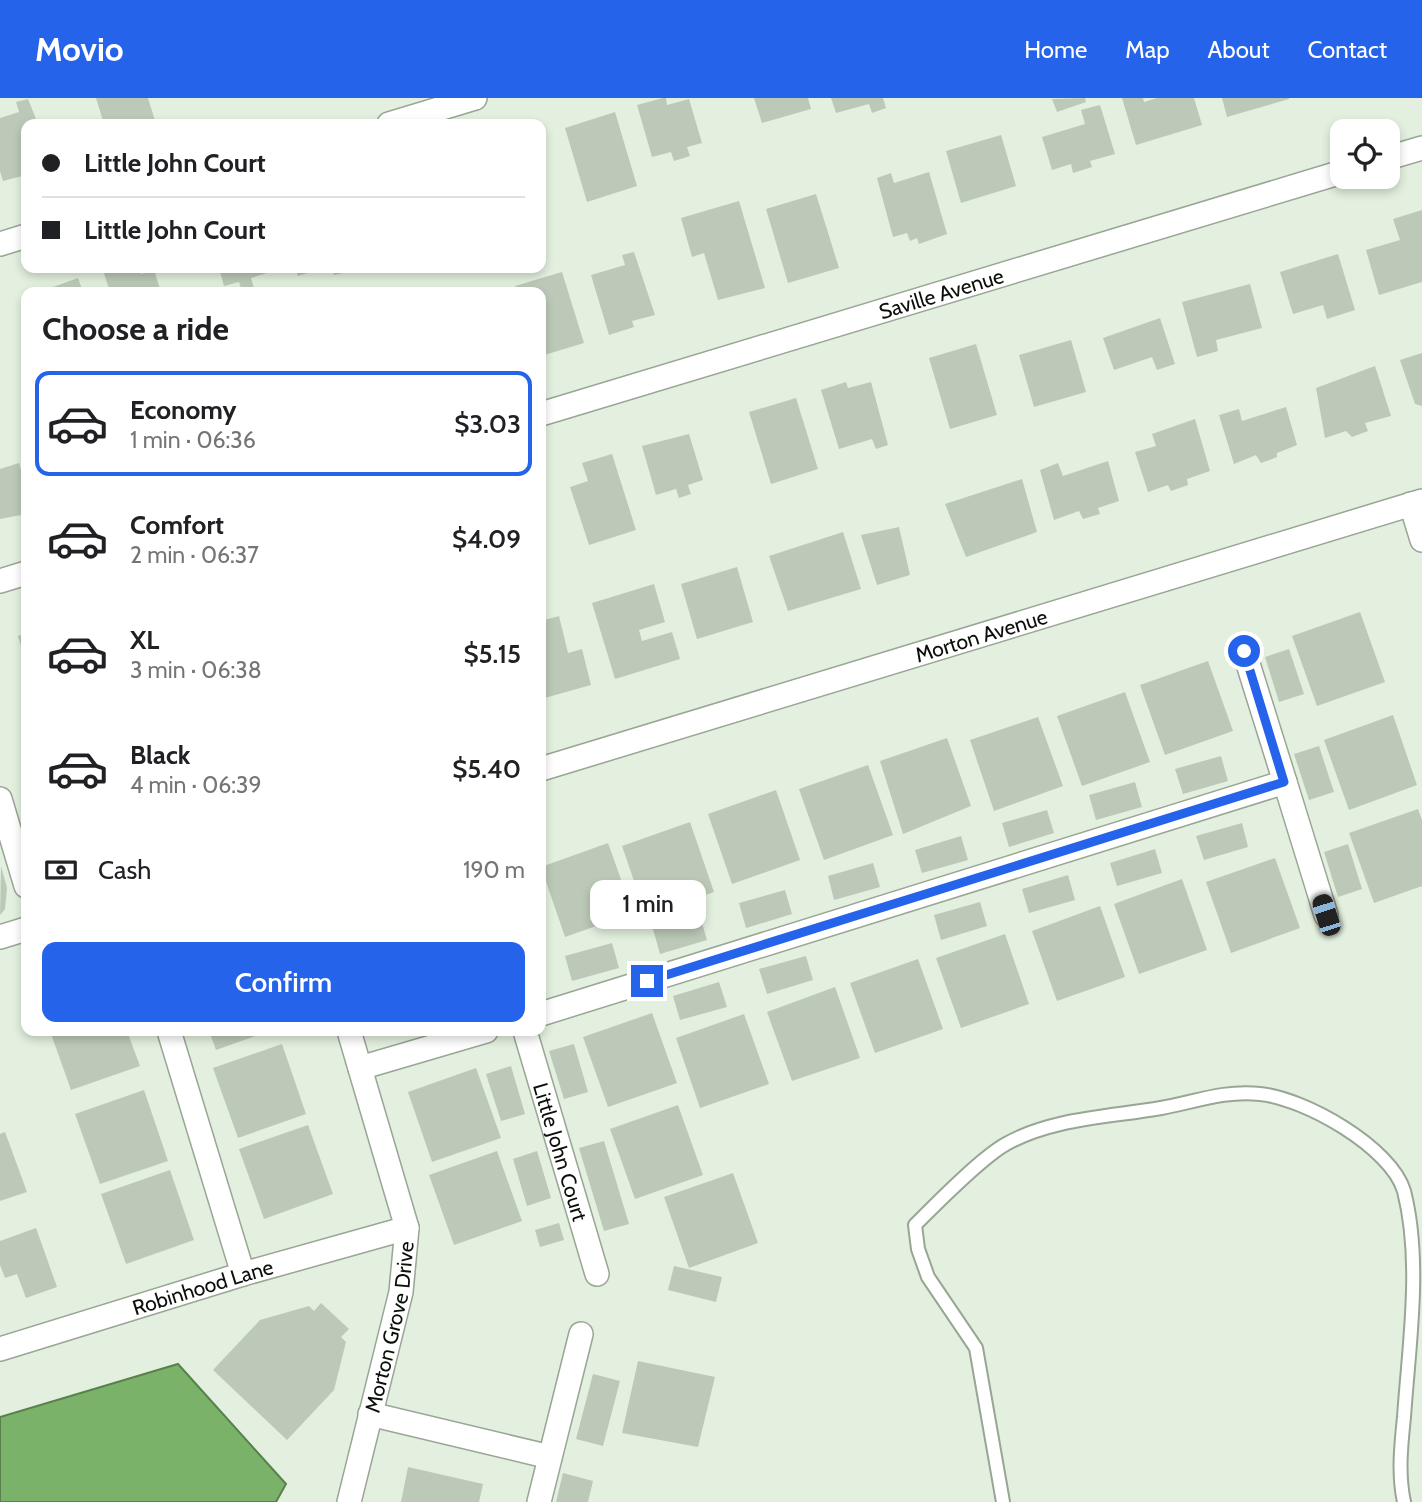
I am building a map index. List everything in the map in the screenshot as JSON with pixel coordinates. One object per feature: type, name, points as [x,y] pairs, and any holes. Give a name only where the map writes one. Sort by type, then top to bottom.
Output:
[{"type":"street","points":[[406,119],[475,98]]},
{"type":"street","points":[[1400,154],[1422,148]]},
{"type":"street","name":"Saville Avenue","points":[[546,412],[1330,176]]},
{"type":"street","points":[[0,244],[21,238]]},
{"type":"street","points":[[1416,503],[1422,540]]},
{"type":"street","name":"Morton Avenue","points":[[546,767],[1416,503]]},
{"type":"street","points":[[0,581],[21,575]]},
{"type":"street","points":[[1244,651],[1326,915]]},
{"type":"street","points":[[546,1012],[1284,782]]},
{"type":"street","points":[[0,799],[21,869]]},
{"type":"street","points":[[0,937],[21,931]]},
{"type":"street","points":[[171,1036],[243,1274]]},
{"type":"street","name":"Morton Grove Drive","points":[[349,1502],[401,1292],[407,1228],[350,1036]]},
{"type":"street","points":[[360,1068],[469,1036]]},
{"type":"street","name":"Little John Court","points":[[526,1036],[597,1275]]},
{"type":"street","name":"Robinhood Lane","points":[[0,1349],[243,1274],[407,1228]]},
{"type":"street","points":[[539,1502],[581,1334]]},
{"type":"street","points":[[370,1414],[550,1457]]},
{"type":"lane","points":[[1003,1502],[976,1348],[928,1277],[918,1250],[915,1224],[1004,1144],[1025,1135],[1060,1124],[1164,1108],[1204,1096],[1229,1093],[1262,1094],[1316,1113],[1385,1158],[1398,1174],[1410,1219],[1415,1281],[1401,1453],[1404,1502]]},
{"type":"shaded area","points":[[178,1364],[286,1484],[276,1502],[0,1502],[0,1417]]},
{"type":"building","points":[[96,98],[148,98],[154,119],[102,119]]},
{"type":"building","points":[[666,98],[667,105],[689,99],[702,143],[687,147],[690,156],[674,161],[671,152],[652,157],[637,105]]},
{"type":"building","points":[[754,98],[808,98],[811,109],[762,123]]},
{"type":"building","points":[[831,98],[883,98],[886,108],[872,113],[869,104],[836,113]]},
{"type":"building","points":[[1085,98],[1086,102],[1057,112],[1052,99]]},
{"type":"building","points":[[1122,98],[1143,98],[1144,102],[1157,98],[1194,98],[1202,125],[1136,145]]},
{"type":"building","points":[[1222,98],[1289,98],[1289,99],[1227,117]]},
{"type":"building","points":[[28,99],[36,119],[21,119],[21,176],[3,181],[0,171],[0,118],[19,112],[16,102]]},
{"type":"building","points":[[1100,105],[1115,154],[1090,161],[1092,167],[1073,173],[1071,164],[1052,170],[1042,137],[1085,124],[1081,110]]},
{"type":"building","points":[[615,112],[637,186],[587,202],[565,128]]},
{"type":"building","points":[[1001,135],[1016,186],[961,203],[946,151]]},
{"type":"building","points":[[929,172],[947,234],[919,244],[917,238],[910,241],[907,233],[893,237],[877,178],[891,173],[894,183]]},
{"type":"building","points":[[816,194],[839,268],[788,283],[766,209]]},
{"type":"building","points":[[739,201],[765,288],[718,300],[704,253],[692,257],[681,218]]},
{"type":"building","points":[[1422,210],[1422,282],[1379,295],[1366,250],[1400,240],[1393,219]]},
{"type":"building","points":[[634,252],[655,315],[632,321],[634,327],[609,335],[591,275],[625,265],[622,255]]},
{"type":"building","points":[[1338,254],[1355,310],[1327,319],[1323,305],[1293,314],[1280,272]]},
{"type":"building","points":[[562,272],[584,343],[546,354],[546,287],[515,286]]},
{"type":"building","points":[[104,273],[155,273],[159,287],[108,287]]},
{"type":"building","points":[[220,273],[267,273],[251,278],[254,287],[241,287],[239,282],[224,286]]},
{"type":"building","points":[[78,278],[81,287],[53,287]]},
{"type":"building","points":[[1250,284],[1262,328],[1216,340],[1218,351],[1197,357],[1182,302]]},
{"type":"building","points":[[1160,318],[1175,364],[1157,370],[1152,357],[1114,370],[1103,338]]},
{"type":"building","points":[[1071,340],[1086,392],[1034,407],[1019,355]]},
{"type":"building","points":[[976,344],[997,415],[950,429],[929,358]]},
{"type":"building","points":[[1422,353],[1422,406],[1415,404],[1400,360]]},
{"type":"building","points":[[1375,366],[1391,416],[1365,423],[1368,431],[1352,437],[1346,431],[1325,438],[1316,388]]},
{"type":"building","points":[[846,382],[848,388],[871,382],[888,445],[876,449],[872,439],[839,449],[821,390]]},
{"type":"building","points":[[796,398],[818,469],[771,484],[749,412]]},
{"type":"building","points":[[1286,407],[1297,445],[1261,463],[1256,455],[1234,464],[1219,415],[1239,409],[1242,421]]},
{"type":"building","points":[[1195,419],[1210,471],[1187,479],[1188,485],[1171,491],[1168,485],[1148,492],[1135,452],[1156,446],[1152,434]]},
{"type":"building","points":[[689,434],[703,480],[688,485],[691,494],[679,498],[676,489],[656,495],[642,446]]},
{"type":"building","points":[[612,454],[636,530],[589,545],[570,487],[588,481],[582,463]]},
{"type":"building","points":[[1108,461],[1119,501],[1098,508],[1100,514],[1083,519],[1079,511],[1054,520],[1040,470],[1058,463],[1063,476]]},
{"type":"building","points":[[19,463],[21,515],[0,519],[0,469]]},
{"type":"building","points":[[1022,479],[1037,532],[966,557],[945,504]]},
{"type":"building","points":[[899,527],[910,575],[877,585],[861,535]]},
{"type":"building","points":[[843,532],[861,589],[788,611],[769,556]]},
{"type":"building","points":[[737,567],[753,622],[697,639],[681,584]]},
{"type":"building","points":[[654,584],[665,622],[639,630],[642,641],[672,632],[680,659],[615,679],[592,603]]},
{"type":"building","points":[[1360,612],[1385,682],[1317,706],[1292,636]]},
{"type":"building","points":[[559,616],[568,653],[582,649],[591,685],[546,698],[546,620]]},
{"type":"building","points":[[1289,649],[1304,694],[1279,702],[1265,657]]},
{"type":"building","points":[[1208,661],[1233,731],[1165,755],[1140,685]]},
{"type":"building","points":[[1125,692],[1150,762],[1082,786],[1057,716]]},
{"type":"building","points":[[1393,715],[1417,785],[1349,810],[1324,740]]},
{"type":"building","points":[[1038,717],[1063,786],[994,811],[970,740]]},
{"type":"building","points":[[947,738],[971,806],[903,834],[880,761]]},
{"type":"building","points":[[1319,746],[1334,792],[1309,800],[1294,754]]},
{"type":"building","points":[[1221,756],[1228,781],[1183,794],[1175,769]]},
{"type":"building","points":[[868,765],[893,835],[824,860],[799,789]]},
{"type":"building","points":[[1135,782],[1142,807],[1096,820],[1089,795]]},
{"type":"building","points":[[776,790],[800,860],[732,884],[708,814]]},
{"type":"building","points":[[1418,809],[1422,820],[1422,886],[1374,903],[1349,833]]},
{"type":"building","points":[[1047,810],[1054,833],[1009,847],[1002,823]]},
{"type":"building","points":[[690,822],[714,892],[646,916],[622,846]]},
{"type":"building","points":[[1242,823],[1248,847],[1204,860],[1196,836]]},
{"type":"building","points":[[961,836],[968,860],[922,873],[915,850]]},
{"type":"building","points":[[608,843],[633,913],[565,937],[546,882],[546,865]]},
{"type":"building","points":[[1348,844],[1362,889],[1338,897],[1324,852]]},
{"type":"building","points":[[1155,849],[1162,873],[1117,886],[1110,863]]},
{"type":"building","points":[[1275,858],[1300,928],[1231,953],[1206,882]]},
{"type":"building","points":[[873,863],[880,887],[834,900],[828,876]]},
{"type":"building","points":[[1,866],[7,888],[5,909],[0,915]]},
{"type":"building","points":[[1068,875],[1075,900],[1029,913],[1022,889]]},
{"type":"building","points":[[1182,879],[1207,950],[1139,974],[1114,904]]},
{"type":"building","points":[[785,890],[792,914],[746,928],[739,903]]},
{"type":"building","points":[[980,902],[987,926],[941,940],[934,915]]},
{"type":"building","points":[[1100,906],[1125,977],[1057,1001],[1032,931]]},
{"type":"building","points":[[700,916],[707,940],[660,954],[653,929]]},
{"type":"building","points":[[1005,934],[1029,1004],[961,1028],[936,958]]},
{"type":"building","points":[[612,943],[619,968],[572,981],[565,956]]},
{"type":"building","points":[[806,956],[813,980],[767,994],[759,969]]},
{"type":"building","points":[[918,959],[943,1029],[875,1053],[850,983]]},
{"type":"building","points":[[719,982],[727,1007],[680,1020],[673,996]]},
{"type":"building","points":[[835,987],[860,1058],[792,1081],[767,1012]]},
{"type":"building","points":[[652,1013],[677,1083],[608,1107],[583,1037]]},
{"type":"building","points":[[744,1014],[769,1084],[700,1108],[676,1038]]},
{"type":"building","points":[[52,1036],[129,1036],[140,1066],[71,1090]]},
{"type":"building","points":[[211,1036],[255,1036],[216,1050]]},
{"type":"building","points":[[282,1044],[306,1114],[238,1138],[213,1068]]},
{"type":"building","points":[[574,1044],[588,1092],[564,1099],[549,1051]]},
{"type":"building","points":[[511,1066],[525,1114],[501,1121],[486,1074]]},
{"type":"building","points":[[476,1068],[501,1138],[432,1162],[408,1092]]},
{"type":"building","points":[[144,1090],[168,1161],[100,1184],[75,1114]]},
{"type":"building","points":[[678,1105],[703,1175],[635,1199],[610,1129]]},
{"type":"building","points":[[308,1125],[333,1194],[264,1219],[239,1149]]},
{"type":"building","points":[[5,1132],[27,1192],[0,1201],[0,1134]]},
{"type":"building","points":[[604,1141],[629,1224],[604,1231],[579,1148]]},
{"type":"building","points":[[497,1151],[522,1221],[454,1245],[429,1175]]},
{"type":"building","points":[[537,1151],[551,1198],[527,1206],[513,1159]]},
{"type":"building","points":[[170,1170],[194,1240],[126,1264],[101,1194]]},
{"type":"building","points":[[733,1173],[758,1243],[689,1268],[664,1197]]},
{"type":"building","points":[[559,1223],[564,1240],[540,1247],[535,1230]]},
{"type":"building","points":[[36,1228],[57,1287],[26,1298],[17,1274],[5,1278],[0,1265],[0,1241]]},
{"type":"building","points":[[674,1266],[722,1277],[716,1302],[668,1290]]},
{"type":"building","points":[[321,1303],[349,1329],[341,1337],[346,1342],[334,1390],[287,1440],[213,1370],[260,1320],[309,1306],[314,1311]]},
{"type":"building","points":[[638,1361],[715,1377],[698,1447],[622,1433]]},
{"type":"building","points":[[593,1374],[620,1381],[603,1446],[576,1439]]},
{"type":"building","points":[[408,1467],[483,1484],[479,1502],[401,1502]]},
{"type":"building","points":[[563,1473],[593,1481],[588,1502],[556,1502]]},
{"type":"route","points":[[647,981],[1284,782],[1244,651]]}]
